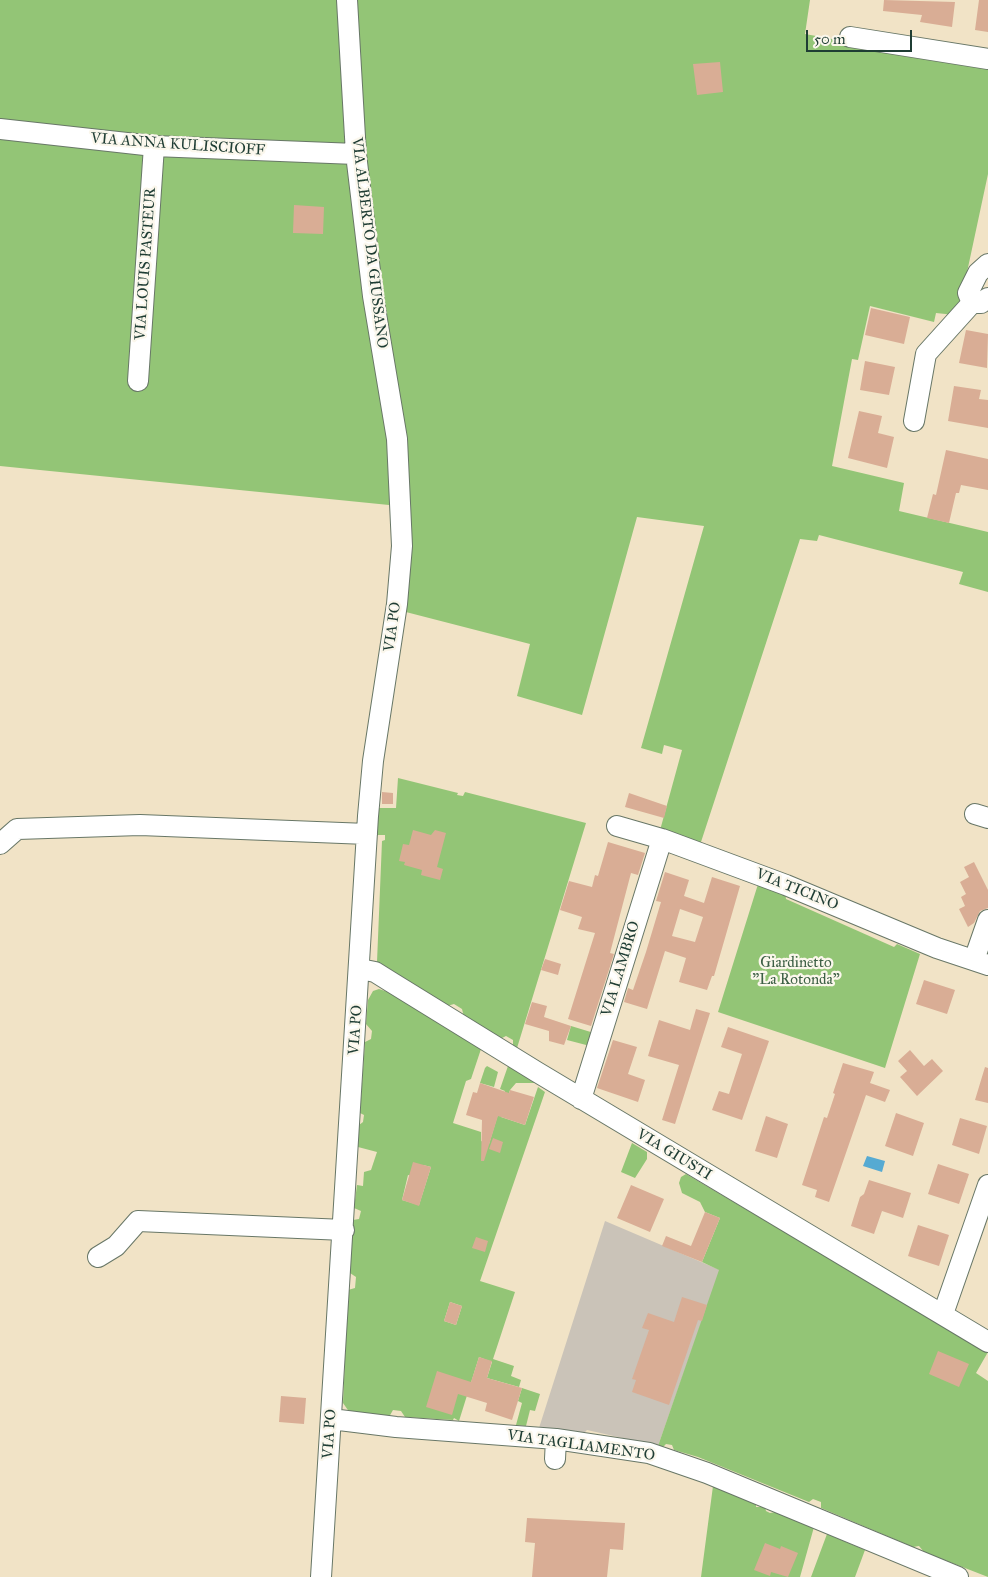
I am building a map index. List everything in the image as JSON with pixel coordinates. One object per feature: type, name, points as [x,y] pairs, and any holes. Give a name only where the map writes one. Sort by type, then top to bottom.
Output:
[{"type":"street","name":"VIA ALBERTO DA GIUSSANO","points":[[347,0],[356,154],[373,296],[397,438],[400,485]]},
{"type":"street","points":[[850,37],[988,60]]},
{"type":"street","name":"VIA ANNA KULISCIOFF","points":[[0,129],[154,146],[356,154]]},
{"type":"street","name":"VIA LOUIS PASTEUR","points":[[138,381],[154,146]]},
{"type":"street","points":[[914,421],[926,354],[980,300],[968,293],[978,272],[988,264]]},
{"type":"street","name":"VIA PO","points":[[321,1577],[344,1230],[367,834],[373,761],[397,604],[402,556],[400,485]]},
{"type":"street","points":[[0,844],[17,829],[130,825],[367,834]]},
{"type":"street","name":"VIA TICINO","points":[[617,826],[662,839],[786,885],[937,948],[981,962],[988,920]]},
{"type":"street","name":"VIA LAMBRO","points":[[581,1099],[662,839]]},
{"type":"street","name":"VIA GIUSTI","points":[[360,969],[374,972],[581,1099],[988,1342]]},
{"type":"street","points":[[943,1314],[988,1185]]},
{"type":"street","points":[[98,1257],[116,1246],[138,1221],[344,1230]]},
{"type":"street","name":"VIA TAGLIAMENTO","points":[[331,1419],[396,1427],[556,1439],[628,1458],[649,1453],[707,1472],[958,1577]]},
{"type":"street","points":[[554,1460],[556,1439]]},
{"type":"shaded area","points":[[605,1221],[720,1270],[658,1446],[587,1430],[584,1433],[539,1428]]},
{"type":"green space","points":[[0,0],[810,0],[805,34],[988,67],[988,174],[960,305],[955,315],[936,313],[934,322],[870,306],[858,360],[852,359],[832,466],[904,483],[899,511],[988,532],[988,592],[959,584],[963,572],[819,535],[817,541],[800,539],[700,845],[659,834],[682,750],[664,745],[662,754],[641,748],[704,526],[637,517],[582,715],[517,696],[530,644],[402,611],[410,486],[399,485],[399,506],[0,466]]},
{"type":"green space","points":[[398,778],[458,793],[457,795],[463,796],[465,792],[586,823],[517,1048],[513,1046],[513,1040],[506,1036],[500,1039],[464,1017],[462,1009],[454,1004],[447,1006],[377,962],[382,841],[385,840],[385,835],[377,835],[377,808],[396,808]]},
{"type":"green space","name":"Giardinetto \"La Rotonda\"","points":[[759,881],[785,891],[786,899],[894,947],[897,944],[920,954],[885,1068],[718,1012]]},
{"type":"green space","points":[[379,989],[391,993],[481,1049],[471,1079],[466,1081],[453,1123],[481,1132],[481,1141],[489,1144],[505,1091],[500,1089],[508,1066],[536,1083],[516,1083],[510,1090],[501,1117],[525,1125],[538,1087],[545,1092],[480,1281],[515,1292],[493,1359],[514,1366],[511,1376],[521,1380],[519,1387],[487,1378],[492,1362],[479,1357],[459,1421],[454,1418],[453,1420],[405,1417],[401,1411],[393,1410],[389,1417],[350,1413],[343,1403],[348,1290],[355,1288],[356,1277],[350,1273],[353,1220],[359,1219],[361,1211],[354,1208],[357,1185],[363,1186],[364,1172],[371,1170],[377,1152],[358,1147],[359,1125],[363,1122],[364,1115],[360,1113],[365,1042],[371,1039],[372,1031],[366,1024],[368,1000],[373,991]],"holes":[[[423,1165],[431,1167],[419,1205],[402,1200],[408,1175],[419,1178]],[[450,1302],[462,1306],[456,1325],[444,1321]]]},
{"type":"green space","points":[[571,1026],[594,1033],[590,1046],[567,1040]]},
{"type":"green space","points":[[487,1066],[498,1072],[494,1087],[480,1083]]},
{"type":"green space","points":[[632,1143],[647,1152],[647,1159],[635,1178],[621,1172]]},
{"type":"green space","points":[[686,1174],[988,1352],[976,1373],[988,1381],[988,1577],[924,1552],[919,1546],[913,1547],[821,1508],[821,1502],[813,1499],[809,1502],[698,1457],[674,1450],[672,1445],[658,1446],[719,1270],[702,1262],[720,1218],[705,1212],[700,1202],[682,1193],[679,1183],[681,1177]]},
{"type":"green space","points":[[522,1388],[540,1394],[535,1411],[530,1410],[526,1426],[516,1425],[522,1403],[518,1401]]},
{"type":"green space","points":[[713,1486],[756,1504],[756,1507],[765,1507],[766,1511],[770,1513],[776,1512],[814,1527],[800,1577],[701,1577]]},
{"type":"green space","points":[[827,1534],[865,1550],[855,1577],[811,1577]]},
{"type":"water","points":[[867,1156],[885,1161],[882,1172],[863,1166]]},
{"type":"building","points":[[884,0],[955,2],[952,27],[920,22],[922,15],[883,11]]},
{"type":"building","points":[[979,0],[988,0],[988,32],[975,30]]},
{"type":"building","points":[[720,62],[723,92],[697,95],[693,64]]},
{"type":"building","points":[[294,205],[324,207],[323,234],[293,233]]},
{"type":"building","points":[[871,308],[910,317],[904,344],[865,335]]},
{"type":"building","points":[[966,330],[988,334],[987,368],[959,363]]},
{"type":"building","points":[[865,361],[895,367],[889,395],[860,390]]},
{"type":"building","points":[[954,386],[981,390],[979,399],[988,400],[988,428],[948,421]]},
{"type":"building","points":[[859,411],[882,416],[878,433],[894,437],[887,468],[848,458]]},
{"type":"building","points":[[946,450],[988,459],[988,490],[961,485],[959,493],[956,493],[949,523],[927,518],[933,494],[936,495]]},
{"type":"building","points":[[382,792],[393,793],[393,804],[382,804]]},
{"type":"building","points":[[629,793],[667,806],[664,818],[625,807]]},
{"type":"building","points":[[413,830],[431,835],[435,830],[446,833],[437,867],[443,869],[440,880],[421,875],[422,870],[404,865],[405,862],[399,861],[403,844],[409,845]]},
{"type":"building","points":[[608,842],[645,853],[638,875],[631,873],[610,953],[614,954],[591,1026],[568,1019],[595,933],[578,929],[582,917],[560,910],[569,881],[592,887],[595,875],[598,876]]},
{"type":"building","points":[[974,862],[988,890],[988,908],[980,911],[974,923],[968,927],[959,909],[965,906],[961,897],[966,894],[960,882],[969,877],[964,867]]},
{"type":"building","points":[[665,872],[689,880],[684,896],[704,903],[712,877],[740,886],[714,976],[712,976],[707,990],[679,982],[686,958],[665,951],[647,1009],[624,1002],[628,988],[633,990],[646,952],[661,902],[656,901]],"holes":[[[680,909],[703,917],[695,942],[672,936]]]},
{"type":"building","points":[[545,959],[561,964],[558,975],[541,970]]},
{"type":"building","points":[[924,980],[955,990],[947,1014],[916,1004]]},
{"type":"building","points":[[532,1002],[547,1006],[544,1017],[571,1026],[564,1045],[549,1041],[549,1031],[525,1024]]},
{"type":"building","points":[[696,1009],[710,1013],[675,1124],[662,1120],[679,1065],[648,1056],[659,1020],[690,1030]]},
{"type":"building","points":[[728,1027],[769,1041],[742,1120],[712,1110],[719,1091],[729,1094],[742,1054],[721,1047]]},
{"type":"building","points":[[613,1040],[637,1047],[628,1074],[645,1080],[638,1102],[597,1088]]},
{"type":"building","points":[[910,1050],[924,1066],[932,1059],[943,1071],[917,1096],[900,1077],[907,1071],[898,1061]]},
{"type":"building","points":[[843,1063],[874,1072],[870,1083],[890,1090],[885,1102],[866,1095],[829,1202],[815,1197],[817,1190],[802,1185],[824,1117],[827,1118]]},
{"type":"building","points":[[985,1067],[988,1068],[988,1103],[975,1100]]},
{"type":"building","points":[[480,1083],[509,1093],[510,1090],[534,1097],[525,1125],[498,1116],[484,1161],[481,1161],[482,1120],[466,1115],[473,1092],[477,1093]]},
{"type":"building","points":[[896,1113],[924,1123],[913,1156],[885,1146]]},
{"type":"building","points":[[766,1116],[788,1124],[777,1158],[755,1151]]},
{"type":"building","points":[[960,1118],[987,1126],[979,1154],[952,1145]]},
{"type":"building","points":[[493,1138],[503,1142],[500,1153],[489,1149]]},
{"type":"building","points":[[413,1162],[431,1167],[419,1206],[402,1200]]},
{"type":"building","points":[[938,1164],[969,1174],[959,1204],[928,1194]]},
{"type":"building","points":[[869,1180],[911,1193],[903,1218],[882,1211],[874,1234],[851,1226],[860,1197],[864,1194]]},
{"type":"building","points":[[631,1185],[664,1199],[650,1232],[617,1218]]},
{"type":"building","points":[[705,1212],[720,1218],[702,1262],[662,1246],[666,1236],[691,1246]]},
{"type":"building","points":[[918,1225],[949,1235],[939,1266],[908,1256]]},
{"type":"building","points":[[476,1237],[488,1241],[485,1252],[472,1248]]},
{"type":"building","points":[[682,1297],[707,1305],[702,1321],[698,1320],[669,1405],[632,1392],[636,1380],[632,1379],[649,1330],[642,1328],[648,1313],[674,1322]]},
{"type":"building","points":[[450,1302],[462,1306],[456,1325],[444,1321]]},
{"type":"building","points":[[938,1351],[969,1364],[959,1387],[929,1374]]},
{"type":"building","points":[[479,1357],[492,1361],[487,1378],[522,1388],[512,1420],[485,1411],[487,1403],[458,1394],[452,1415],[426,1407],[437,1371],[471,1382]]},
{"type":"building","points":[[281,1396],[306,1398],[304,1424],[279,1422]]},
{"type":"building","points":[[527,1518],[625,1523],[623,1550],[610,1549],[607,1577],[532,1577],[535,1543],[525,1542]]},
{"type":"building","points":[[765,1543],[780,1549],[781,1546],[798,1553],[788,1577],[771,1572],[770,1576],[754,1570]]}]
